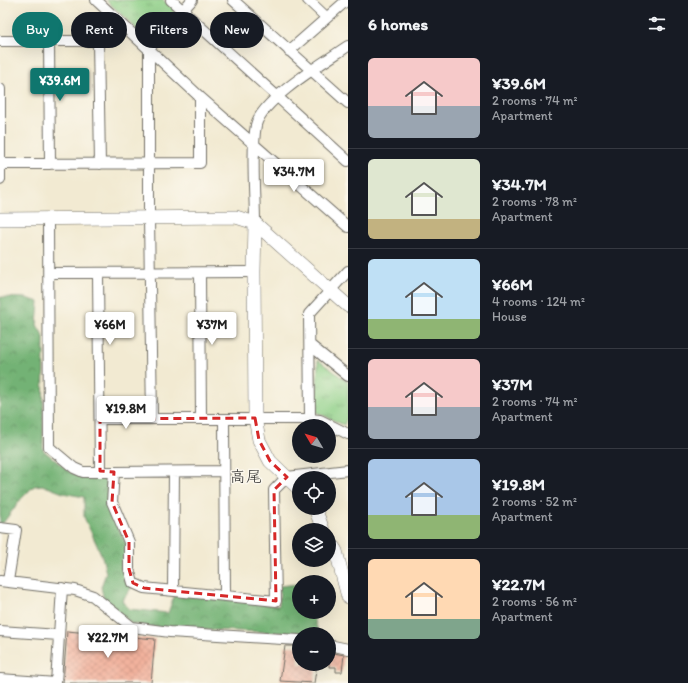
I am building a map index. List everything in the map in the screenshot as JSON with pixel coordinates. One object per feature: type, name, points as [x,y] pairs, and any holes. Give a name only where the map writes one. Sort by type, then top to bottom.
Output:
[{"type":"street","points":[[96,0],[109,12]]},
{"type":"street","points":[[171,0],[348,161]]},
{"type":"street","points":[[183,11],[192,0]]},
{"type":"street","points":[[234,0],[348,103]]},
{"type":"street","points":[[308,0],[326,17]]},
{"type":"street","points":[[289,51],[347,0]]},
{"type":"street","points":[[127,29],[135,35]]},
{"type":"street","points":[[0,41],[12,41]]},
{"type":"street","points":[[292,482],[270,461],[259,440],[255,418],[254,272],[256,123],[264,110],[276,97],[348,46]]},
{"type":"street","points":[[49,48],[50,164]]},
{"type":"street","points":[[98,48],[100,164]]},
{"type":"street","points":[[150,48],[200,96],[255,143],[348,227]]},
{"type":"street","points":[[150,48],[149,218],[152,419]]},
{"type":"street","points":[[0,89],[0,180]]},
{"type":"street","points":[[1,164],[200,163],[200,96]]},
{"type":"street","points":[[0,219],[236,217],[255,223],[348,306]]},
{"type":"street","points":[[48,219],[49,447],[78,470],[83,472],[223,471]]},
{"type":"street","points":[[100,419],[310,419],[309,314],[348,271]]},
{"type":"street","points":[[49,273],[98,274],[150,272],[254,272]]},
{"type":"street","points":[[200,273],[201,419]]},
{"type":"street","points":[[98,274],[100,471]]},
{"type":"street","points":[[310,345],[348,376]]},
{"type":"street","points":[[224,420],[223,471],[225,596]]},
{"type":"street","points":[[336,428],[348,434]]},
{"type":"street","points":[[114,472],[112,502],[129,542],[129,569],[133,583],[144,588],[276,601],[274,490],[287,477],[348,470]]},
{"type":"street","points":[[173,590],[174,472]]},
{"type":"street","points":[[0,528],[16,530],[4,581],[76,590],[93,596],[132,627],[170,632],[292,640]]},
{"type":"street","points":[[336,551],[348,597]]},
{"type":"street","points":[[0,679],[56,683],[62,588]]},
{"type":"street","points":[[0,631],[59,634]]},
{"type":"street","points":[[336,646],[348,649]]},
{"type":"highlighted area","points":[[255,418],[259,440],[270,461],[287,477],[274,490],[276,601],[144,588],[133,583],[129,569],[129,542],[112,502],[114,472],[100,471],[100,419]]},
{"type":"green space","points":[[106,0],[163,0],[175,10],[173,12],[135,12],[135,28],[127,20],[127,12],[119,12]]},
{"type":"green space","points":[[0,297],[26,298],[39,302],[37,325],[44,337],[43,450],[70,472],[82,478],[108,477],[111,515],[126,543],[132,587],[122,601],[129,609],[168,613],[175,593],[279,606],[280,586],[292,585],[292,619],[314,619],[317,627],[292,627],[292,633],[158,628],[132,624],[104,600],[101,587],[106,573],[102,556],[84,517],[84,497],[63,493],[42,485],[34,486],[21,499],[3,523],[0,523]]},
{"type":"green space","points":[[318,360],[348,382],[348,415],[344,425],[336,421],[336,419],[331,419],[316,412]]},
{"type":"building","points":[[67,631],[155,639],[151,683],[63,683]]},
{"type":"building","points":[[285,646],[292,646],[292,671],[316,671],[314,683],[280,681]]},
{"type":"building","points":[[336,653],[344,655],[342,672],[336,671]]},
{"type":"district","name":"高尾","points":[[246,476]]}]
